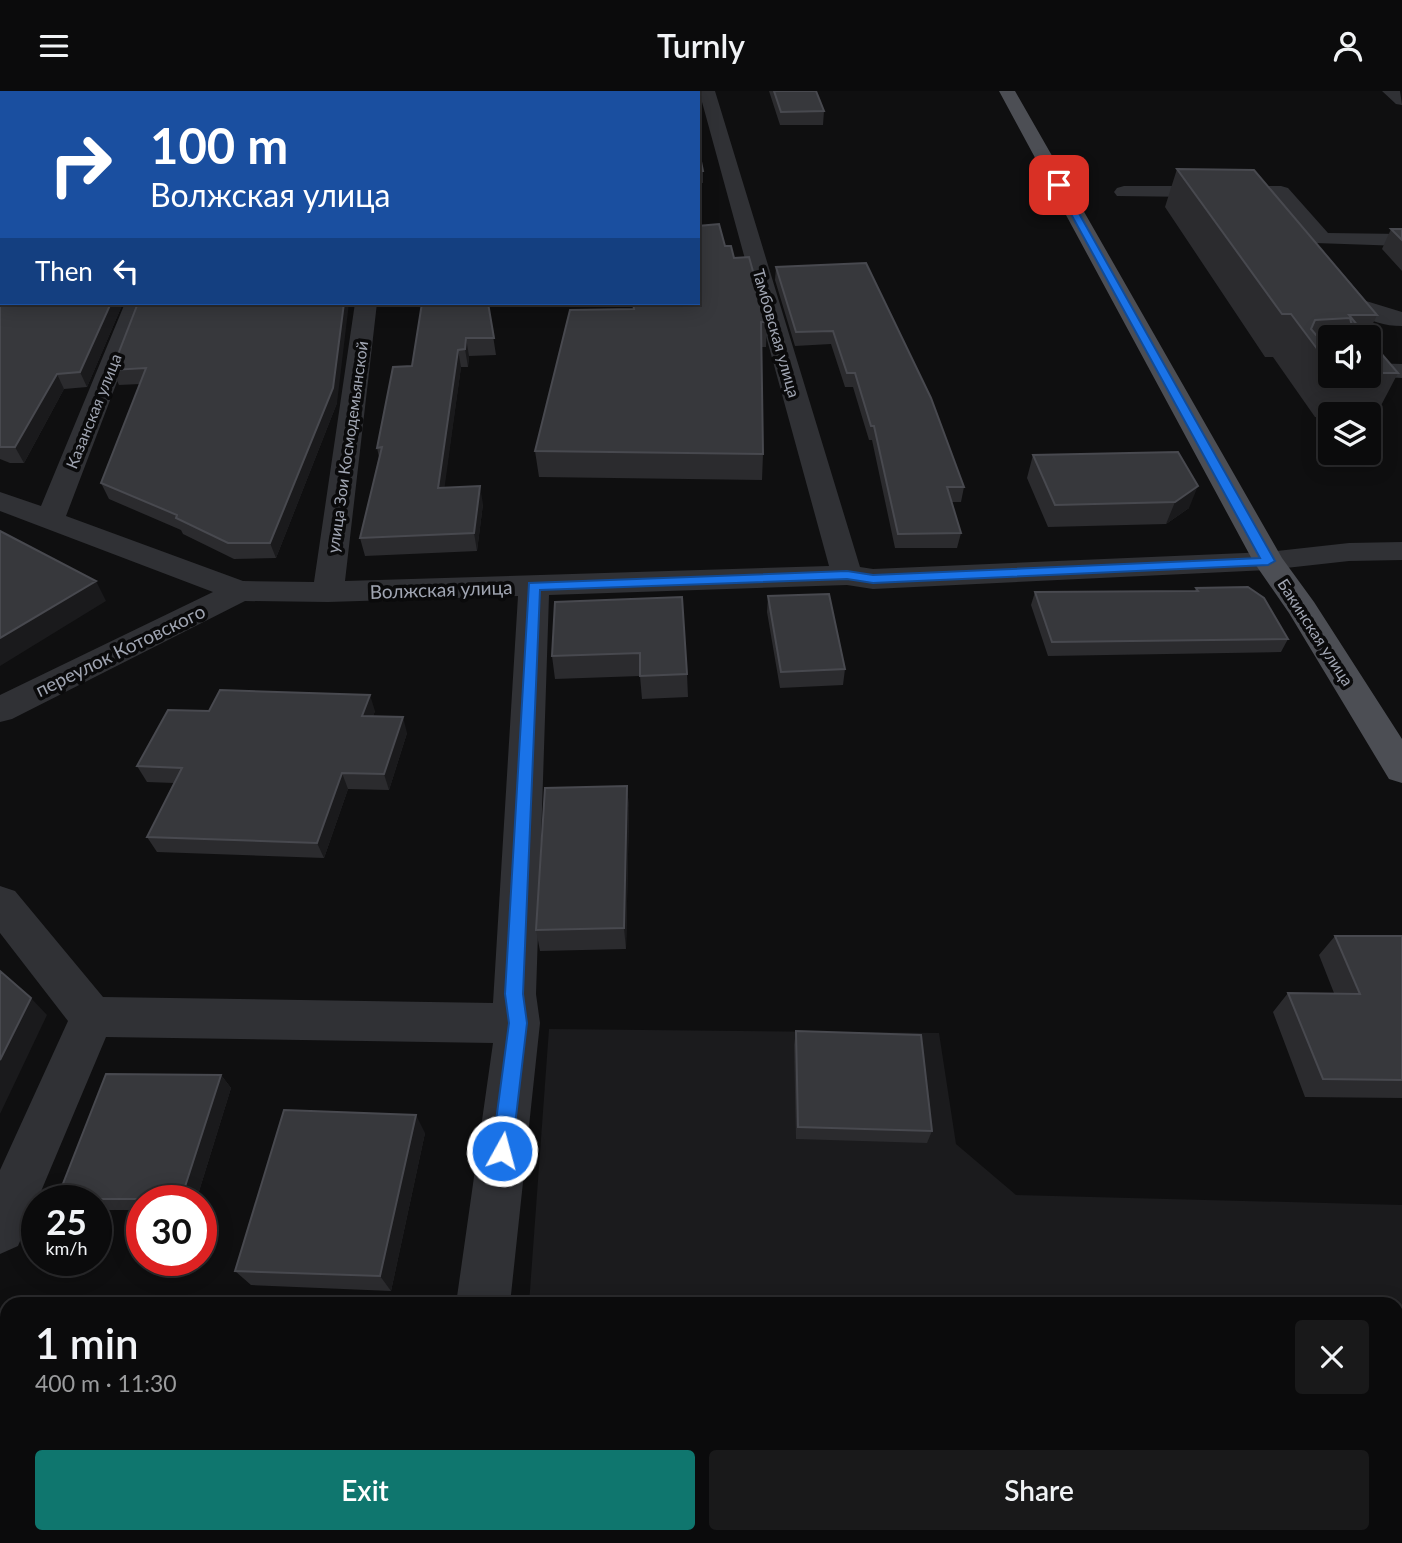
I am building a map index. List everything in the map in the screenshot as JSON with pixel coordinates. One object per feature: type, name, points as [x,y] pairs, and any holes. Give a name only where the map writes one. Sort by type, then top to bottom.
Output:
[{"type":"main road","name":"Бакинская улица","points":[[1007,91],[1268,561],[1303,609],[1402,769]]},
{"type":"street","name":"Тамбовская улица","points":[[707,91],[847,575]]},
{"type":"street","points":[[1390,91],[1402,100]]},
{"type":"street","points":[[1124,191],[1281,193],[1322,239]]},
{"type":"street","points":[[1399,322],[1358,306],[1307,245],[1322,239],[1402,240]]},
{"type":"street","name":"Казанская улица","points":[[50,519],[135,305]]},
{"type":"street","name":"улица Зои Космодемьянской","points":[[328,592],[366,305]]},
{"type":"street","points":[[1381,370],[1402,370]]},
{"type":"street","name":"Волжская улица","points":[[0,501],[240,591],[328,592],[847,575],[873,579],[1268,561],[1349,552],[1402,551]]},
{"type":"street","points":[[484,1297],[518,1023],[514,994],[534,586]]},
{"type":"street","name":"переулок Котовского","points":[[0,710],[240,591]]},
{"type":"street","points":[[0,903],[92,1017]]},
{"type":"street","points":[[92,1017],[518,1023]]},
{"type":"street","points":[[0,1228],[92,1017]]},
{"type":"shaded area","points":[[549,1029],[939,1033],[956,1144],[1016,1195],[1402,1205],[1402,1297],[530,1297]]},
{"type":"building","points":[[774,91],[816,91],[824,111],[781,112]]},
{"type":"building","points":[[1177,169],[1254,170],[1377,315],[1349,315],[1357,325],[1352,325],[1350,318],[1315,320],[1311,329],[1318,335],[1318,350],[1291,314],[1282,314]]},
{"type":"building","points":[[719,224],[725,246],[731,246],[734,258],[749,257],[767,322],[761,322],[763,454],[535,451],[570,310],[634,309],[633,305],[700,305],[700,226]]},
{"type":"building","points":[[1391,229],[1402,229],[1402,240]]},
{"type":"building","points":[[866,263],[931,398],[964,487],[947,487],[961,533],[898,534],[874,426],[871,426],[855,373],[847,373],[833,331],[796,332],[776,267]]},
{"type":"building","points":[[0,305],[110,305],[80,372],[57,374],[15,447],[0,447]]},
{"type":"building","points":[[137,305],[344,305],[333,388],[270,543],[228,543],[176,518],[177,515],[101,483],[146,368],[112,370]]},
{"type":"building","points":[[422,305],[488,305],[494,338],[466,338],[465,349],[458,350],[438,488],[480,486],[474,533],[360,538],[382,447],[377,448],[393,367],[412,366]]},
{"type":"building","points":[[1381,353],[1398,373],[1381,373]]},
{"type":"building","points":[[1178,452],[1198,486],[1175,502],[1055,505],[1033,455]]},
{"type":"building","points":[[0,531],[96,581],[0,638]]},
{"type":"building","points":[[1248,587],[1264,598],[1288,639],[1052,642],[1035,592],[1198,591],[1196,588]]},
{"type":"building","points":[[829,594],[845,669],[781,672],[768,596]]},
{"type":"building","points":[[682,597],[687,674],[640,676],[640,653],[552,656],[555,602]]},
{"type":"building","points":[[220,690],[370,695],[362,716],[403,717],[384,774],[342,773],[317,843],[147,837],[182,768],[137,766],[168,710],[209,711]]},
{"type":"building","points":[[627,786],[624,928],[536,930],[545,788]]},
{"type":"building","points":[[1335,936],[1402,936],[1402,1080],[1323,1079],[1288,993],[1360,994]]},
{"type":"building","points":[[0,971],[31,998],[0,1060]]},
{"type":"building","points":[[796,1031],[921,1035],[932,1131],[798,1127]]},
{"type":"building","points":[[106,1074],[221,1075],[186,1185],[126,1185],[126,1199],[112,1199],[112,1185],[62,1185]]},
{"type":"building","points":[[284,1110],[416,1115],[380,1276],[235,1271]]},
{"type":"route","points":[[502,1151],[518,1023],[514,994],[534,586],[847,575],[873,579],[1268,561],[1059,185]]}]
